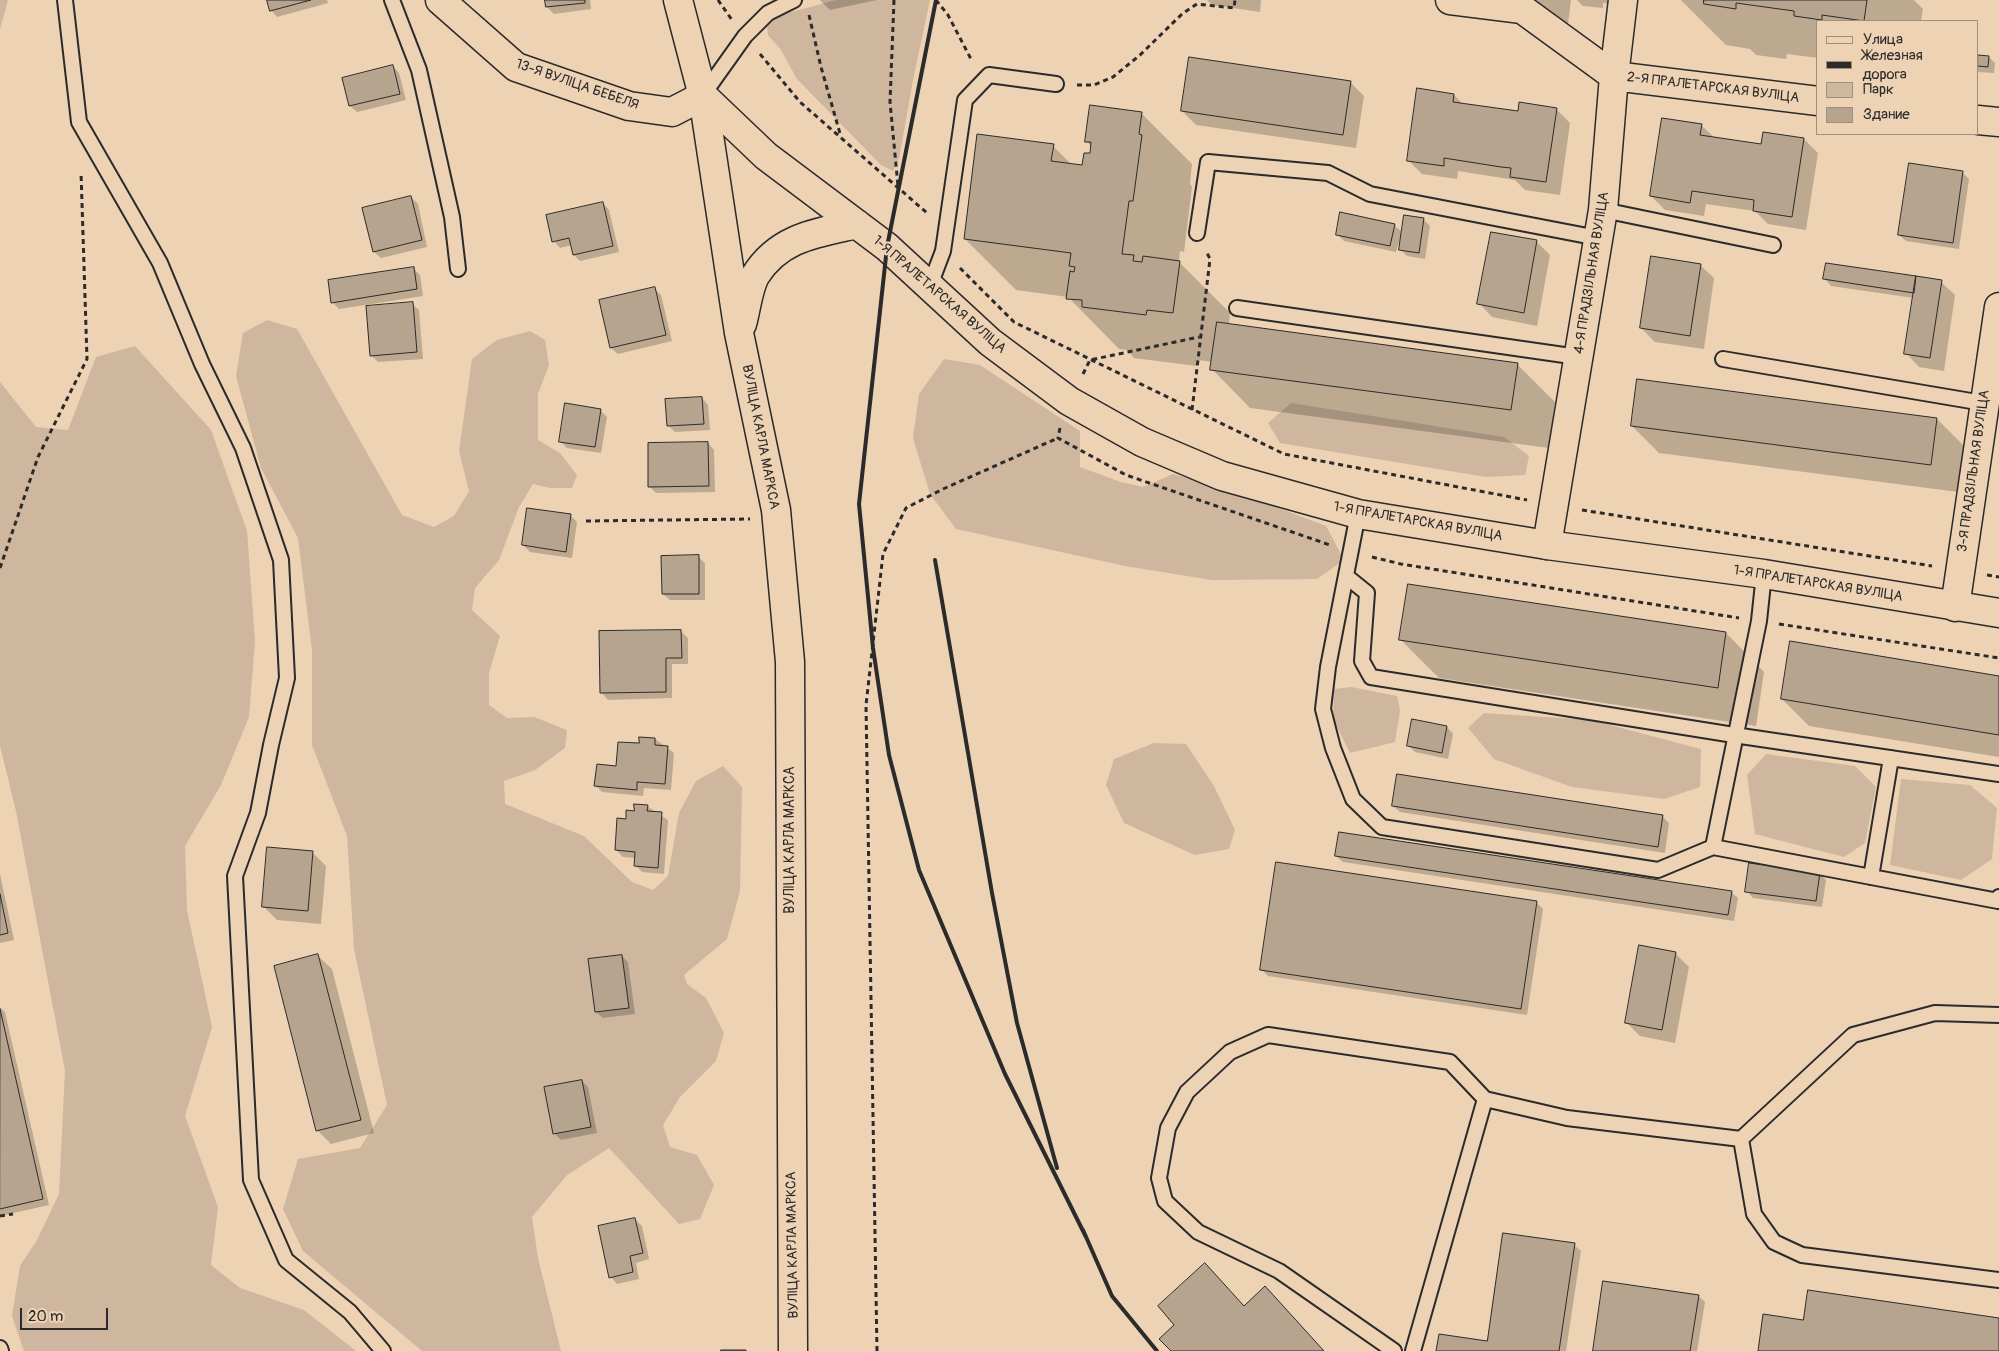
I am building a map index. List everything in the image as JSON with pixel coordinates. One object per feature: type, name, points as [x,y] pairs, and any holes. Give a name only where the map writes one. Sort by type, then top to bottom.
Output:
[{"type":"main road","name":"13-Я ВУЛІЦА БЕБЕЛЯ","points":[[440,0],[516,67],[630,106],[672,112],[703,96]]},
{"type":"main road","name":"ВУЛІЦА КАРЛА МАРКСА","points":[[678,0],[703,96],[739,333],[776,510],[790,662],[794,1351]]},
{"type":"main road","name":"2-Я ПРАЛЕТАРСКАЯ ВУЛІЦА","points":[[1450,0],[1522,9],[1614,76],[1816,101]]},
{"type":"main road","name":"4-Я ПРАДЗІЛЬНАЯ ВУЛІЦА","points":[[1547,545],[1603,210],[1614,76],[1623,0]]},
{"type":"main road","points":[[703,96],[766,156],[857,224]]},
{"type":"main road","points":[[1979,120],[1999,122]]},
{"type":"main road","name":"ВУЛІЦА КАРЛА МАРКСА","points":[[739,333],[755,277],[779,248],[810,235],[857,224]]},
{"type":"main road","name":"1-Я ПРАЛЕТАРСКАЯ ВУЛІЦА","points":[[857,224],[886,247],[990,342],[1069,401],[1142,442],[1222,476],[1358,514],[1547,545],[1764,574],[1999,613]]},
{"type":"main road","name":"3-Я ПРАДЗІЛЬНАЯ ВУЛІЦА","points":[[1955,607],[1959,571],[1990,387],[1999,307]]},
{"type":"lane","points":[[65,0],[79,122],[160,263],[202,364],[243,448],[281,560],[287,678],[271,744],[258,813],[235,876],[251,1180],[286,1260],[350,1312],[383,1351]]},
{"type":"lane","points":[[392,0],[419,70],[452,217],[458,269]]},
{"type":"lane","points":[[703,96],[745,36],[768,13],[794,0]]},
{"type":"lane","points":[[929,288],[943,251],[965,100],[989,75],[1056,84]]},
{"type":"lane","points":[[1197,233],[1208,162],[1328,174],[1370,194],[1598,238]]},
{"type":"lane","points":[[1603,210],[1773,245]]},
{"type":"lane","points":[[1237,308],[1578,357]]},
{"type":"lane","points":[[1723,359],[1990,387]]},
{"type":"lane","points":[[1358,514],[1328,667],[1323,709],[1333,748],[1353,799],[1382,827],[1658,870],[1713,847],[1998,901],[1999,898]]},
{"type":"lane","points":[[1713,847],[1734,735],[1759,621],[1764,574]]},
{"type":"lane","points":[[1346,576],[1367,593],[1362,661],[1371,677],[1734,735],[1999,774]]},
{"type":"lane","points":[[1871,877],[1891,758]]},
{"type":"lane","points":[[1394,1351],[1278,1271],[1198,1232],[1165,1201],[1159,1178],[1168,1128],[1186,1092],[1230,1052],[1268,1035],[1450,1062],[1485,1099],[1567,1118],[1741,1139],[1853,1035],[1936,1014],[1999,1015]]},
{"type":"lane","points":[[1413,1351],[1485,1099]]},
{"type":"lane","points":[[1741,1139],[1754,1214],[1774,1242],[1802,1255],[1999,1280]]},
{"type":"path","points":[[718,0],[726,13],[800,102],[928,213],[943,251],[1014,322],[1284,454],[1553,505],[1999,577]]},
{"type":"path","points":[[894,0],[890,102],[898,187]]},
{"type":"path","points":[[936,0],[948,15],[983,81]]},
{"type":"path","points":[[1056,84],[1094,85],[1113,77],[1189,9],[1197,4],[1234,8],[1235,0]]},
{"type":"path","points":[[808,9],[821,67],[842,138]]},
{"type":"path","points":[[0,568],[38,457],[88,359],[81,171]]},
{"type":"path","points":[[1192,410],[1199,337],[1210,259],[1197,233]]},
{"type":"path","points":[[1090,360],[1199,337]]},
{"type":"path","points":[[1083,374],[1090,360]]},
{"type":"path","points":[[877,1351],[866,705],[883,554],[906,508],[943,489],[1058,438]]},
{"type":"path","points":[[586,521],[753,519],[752,513]]},
{"type":"path","points":[[0,1216],[13,1214]]},
{"type":"green space","points":[[0,0],[8,0],[0,29]]},
{"type":"green space","points":[[836,0],[930,0],[899,159],[893,171],[881,165],[797,79],[781,50],[768,35],[767,26],[780,15]]},
{"type":"green space","points":[[267,320],[297,329],[402,515],[434,527],[454,516],[469,491],[459,451],[472,359],[497,340],[530,331],[545,340],[549,365],[538,394],[538,440],[560,453],[577,475],[572,488],[550,488],[533,484],[519,507],[499,560],[475,588],[472,610],[500,636],[489,673],[489,705],[507,718],[534,717],[567,730],[565,748],[535,770],[504,781],[505,804],[584,836],[632,882],[653,890],[668,876],[679,813],[696,781],[723,766],[742,787],[740,891],[727,939],[684,975],[687,984],[706,998],[724,1033],[716,1061],[680,1097],[663,1125],[670,1147],[697,1155],[714,1185],[700,1219],[679,1224],[609,1148],[567,1175],[532,1217],[538,1258],[561,1351],[422,1351],[303,1251],[283,1209],[298,1159],[360,1148],[387,1105],[354,949],[347,836],[312,745],[312,650],[298,538],[261,468],[236,376],[243,333]]},
{"type":"green space","points":[[135,346],[211,430],[247,531],[255,641],[249,717],[221,785],[185,846],[187,910],[212,1027],[185,1116],[218,1207],[211,1265],[240,1288],[304,1310],[356,1351],[24,1351],[12,1316],[20,1266],[37,1240],[59,1194],[65,1071],[16,811],[0,746],[0,382],[36,427],[68,430],[96,357]]},
{"type":"green space","points":[[944,359],[980,365],[1080,431],[1080,467],[1121,482],[1143,487],[1173,474],[1228,489],[1326,526],[1344,560],[1317,579],[1212,580],[1125,566],[956,529],[930,494],[913,438],[919,394]]},
{"type":"green space","points":[[1291,403],[1504,437],[1529,456],[1525,475],[1486,477],[1280,443],[1268,423]]},
{"type":"green space","points":[[1351,687],[1397,696],[1400,711],[1395,742],[1350,753],[1333,719],[1334,689]]},
{"type":"green space","points":[[1484,713],[1591,720],[1701,749],[1700,787],[1664,799],[1572,787],[1494,759],[1468,728]]},
{"type":"green space","points":[[1154,743],[1186,744],[1214,786],[1235,830],[1229,849],[1195,855],[1124,823],[1106,785],[1114,759]]},
{"type":"green space","points":[[1766,754],[1855,766],[1876,787],[1865,843],[1844,857],[1755,834],[1747,775]]},
{"type":"green space","points":[[1901,779],[1970,785],[1997,808],[1992,859],[1961,880],[1890,865]]},
{"type":"building","points":[[267,0],[311,0],[270,11]]},
{"type":"building","points":[[545,0],[585,0],[585,3],[546,7]]},
{"type":"building","points":[[1704,0],[1867,0],[1864,20],[1822,15],[1822,20],[1794,16],[1794,11],[1736,3],[1736,9],[1704,4]]},
{"type":"building","points":[[1979,55],[1989,56],[1988,67],[1979,66]]},
{"type":"building","points":[[1189,57],[1351,81],[1343,135],[1181,111]]},
{"type":"building","points":[[393,65],[400,94],[349,106],[342,78]]},
{"type":"building","points":[[1417,88],[1454,94],[1453,102],[1518,111],[1519,102],[1557,108],[1546,182],[1510,177],[1511,168],[1444,158],[1444,166],[1407,161]]},
{"type":"building","points":[[1090,105],[1142,112],[1139,134],[1142,135],[1133,201],[1129,201],[1122,254],[1134,255],[1133,261],[1142,262],[1143,256],[1180,261],[1173,313],[1147,310],[1146,315],[1082,307],[1082,300],[1066,299],[1070,271],[1074,272],[1075,267],[1069,266],[1071,253],[964,239],[977,134],[1054,144],[1051,161],[1082,165],[1084,153],[1090,153],[1091,142],[1085,142]]},
{"type":"building","points":[[1662,118],[1702,124],[1700,135],[1761,144],[1763,132],[1804,138],[1792,217],[1753,211],[1754,200],[1692,191],[1690,203],[1650,196]]},
{"type":"building","points":[[1909,163],[1963,171],[1953,243],[1898,235]]},
{"type":"building","points":[[411,196],[422,240],[373,252],[362,208]]},
{"type":"building","points":[[603,202],[613,246],[573,255],[569,238],[552,242],[546,215]]},
{"type":"building","points":[[1340,212],[1395,224],[1390,246],[1336,235]]},
{"type":"building","points":[[1404,215],[1424,218],[1419,253],[1399,250]]},
{"type":"building","points":[[1491,232],[1537,240],[1524,313],[1477,304]]},
{"type":"building","points":[[1651,256],[1701,264],[1690,336],[1640,328]]},
{"type":"building","points":[[1826,263],[1916,276],[1914,293],[1823,279]]},
{"type":"building","points":[[414,267],[417,289],[331,303],[328,280]]},
{"type":"building","points":[[1916,276],[1942,280],[1930,358],[1904,354]]},
{"type":"building","points":[[655,287],[666,335],[610,348],[599,300]]},
{"type":"building","points":[[413,302],[417,352],[370,356],[366,306]]},
{"type":"building","points":[[1217,322],[1518,363],[1511,410],[1210,370]]},
{"type":"building","points":[[1637,379],[1937,418],[1931,465],[1631,426]]},
{"type":"building","points":[[702,397],[704,424],[667,426],[665,399]]},
{"type":"building","points":[[565,403],[601,409],[595,447],[559,442]]},
{"type":"building","points":[[708,442],[709,486],[648,487],[648,443]]},
{"type":"building","points":[[527,508],[571,514],[566,552],[522,545]]},
{"type":"building","points":[[699,555],[699,594],[662,594],[661,556]]},
{"type":"building","points":[[1408,584],[1726,632],[1718,688],[1399,640]]},
{"type":"building","points":[[681,630],[682,658],[666,658],[666,692],[600,693],[599,631]]},
{"type":"building","points":[[1790,641],[1999,676],[1999,735],[1781,699]]},
{"type":"building","points":[[1412,719],[1447,726],[1442,753],[1407,746]]},
{"type":"building","points":[[639,737],[655,738],[655,745],[668,746],[665,784],[637,782],[637,790],[594,786],[597,764],[616,766],[618,742],[639,743]]},
{"type":"building","points":[[1397,774],[1663,815],[1658,847],[1392,806]]},
{"type":"building","points":[[634,804],[648,805],[647,811],[662,812],[658,868],[634,866],[635,852],[615,850],[617,818],[626,819],[626,810],[634,811]]},
{"type":"building","points":[[1339,832],[1732,891],[1728,915],[1335,856]]},
{"type":"building","points":[[267,847],[313,851],[308,911],[262,907]]},
{"type":"building","points":[[1276,862],[1537,901],[1521,1009],[1260,970]]},
{"type":"building","points":[[1749,863],[1820,872],[1816,901],[1745,892]]},
{"type":"building","points":[[0,894],[8,933],[0,935]]},
{"type":"building","points":[[1639,945],[1676,952],[1662,1030],[1625,1023]]},
{"type":"building","points":[[318,954],[361,1120],[316,1131],[274,966]]},
{"type":"building","points":[[622,955],[629,1008],[595,1012],[588,959]]},
{"type":"building","points":[[0,1009],[43,1199],[0,1209]]},
{"type":"building","points":[[582,1080],[591,1127],[553,1134],[544,1087]]},
{"type":"building","points":[[635,1218],[643,1253],[630,1256],[633,1272],[609,1278],[598,1226]]},
{"type":"building","points":[[1503,1233],[1575,1243],[1559,1351],[1436,1351],[1439,1334],[1487,1341]]},
{"type":"building","points":[[1205,1263],[1244,1306],[1265,1286],[1324,1351],[1171,1351],[1159,1339],[1174,1325],[1158,1306]]},
{"type":"building","points":[[1603,1281],[1699,1295],[1690,1351],[1593,1351]]},
{"type":"building","points":[[1808,1290],[1999,1318],[1999,1351],[1758,1351],[1763,1314],[1803,1320]]},
{"type":"building","points":[[746,1350],[746,1351],[721,1351]]},
{"type":"railway","points":[[936,0],[887,247],[859,504],[873,648],[889,755],[919,870],[1005,1074],[1086,1237]]},
{"type":"railway","points":[[935,560],[992,893],[1017,1023],[1057,1168]]},
{"type":"railway","points":[[1083,1230],[1112,1296],[1157,1351]]}]
